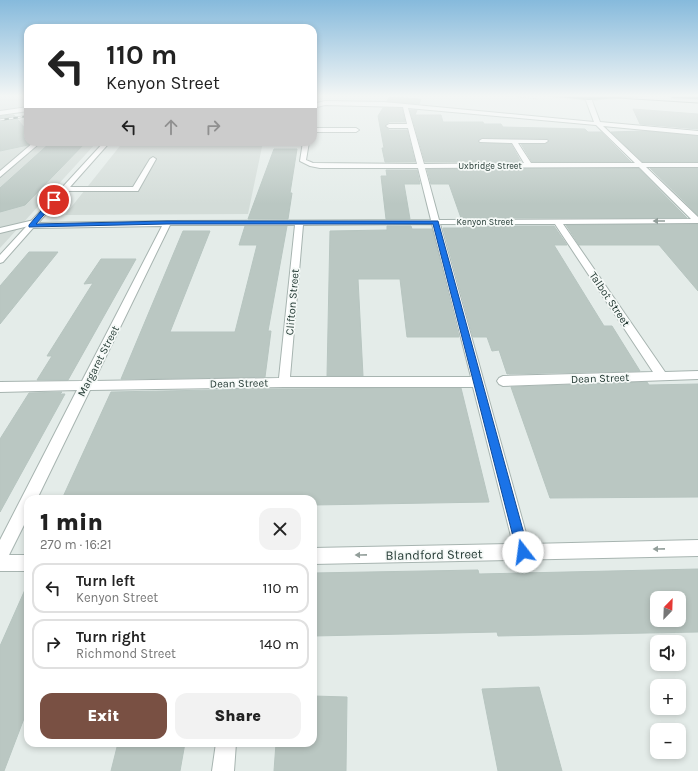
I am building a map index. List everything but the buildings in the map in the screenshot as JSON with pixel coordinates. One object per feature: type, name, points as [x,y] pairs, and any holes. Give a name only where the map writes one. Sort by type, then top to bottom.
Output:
[{"type":"street","points":[[411,132],[523,552]]},
{"type":"street","points":[[606,132],[698,221]]},
{"type":"street","points":[[687,132],[698,133]]},
{"type":"street","points":[[482,141],[545,141]]},
{"type":"street","points":[[514,141],[529,166]]},
{"type":"street","points":[[0,175],[33,146]]},
{"type":"street","points":[[0,260],[102,146]]},
{"type":"street","name":"Uxbridge Street","points":[[305,146],[303,161],[312,165],[698,165]]},
{"type":"street","points":[[64,189],[135,189],[153,159]]},
{"type":"street","name":"Kenyon Street","points":[[0,231],[33,224],[698,221]]},
{"type":"street","name":"Clifton Street","points":[[284,382],[299,222]]},
{"type":"street","name":"Talbot Street","points":[[558,222],[662,376]]},
{"type":"street","name":"Margaret Street","points":[[30,495],[167,223]]},
{"type":"street","name":"Dean Street","points":[[503,381],[698,375]]},
{"type":"street","name":"Dean Street","points":[[0,387],[284,382],[478,382]]},
{"type":"street","name":"Margaret Street","points":[[0,557],[24,508]]},
{"type":"street","name":"Blandford Street","points":[[317,556],[698,548]]},
{"type":"street","points":[[0,563],[24,563]]},
{"type":"street","points":[[223,771],[226,747]]},
{"type":"shaded area","points":[[0,132],[24,132],[24,146],[93,146],[0,248]]},
{"type":"shaded area","points":[[120,146],[262,146],[248,214],[65,215]]},
{"type":"route","points":[[54,200],[31,226],[167,223],[436,222],[523,552]]}]
